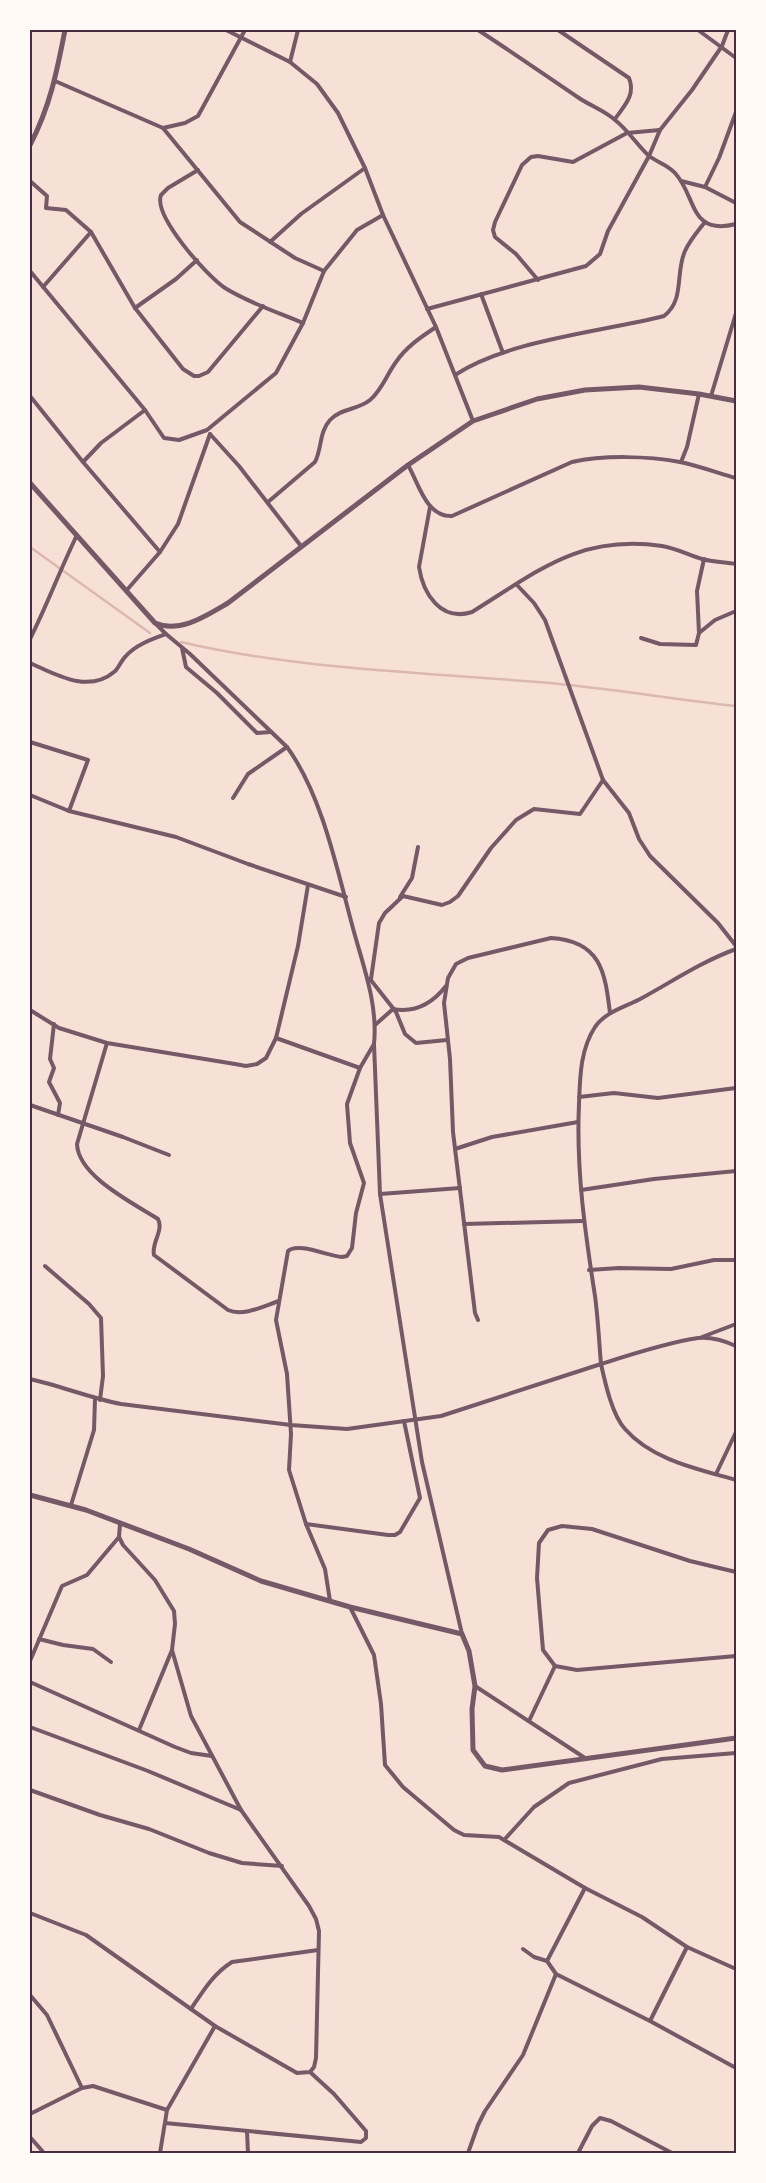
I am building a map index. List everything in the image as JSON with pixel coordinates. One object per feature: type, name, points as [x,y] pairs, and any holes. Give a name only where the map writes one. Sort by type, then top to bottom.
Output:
[{"type":"street","points":[[30,144],[43,121],[55,81],[65,30]]},
{"type":"street","points":[[226,30],[290,62],[317,84],[338,113],[365,168],[383,215],[436,327],[473,421]]},
{"type":"street","points":[[163,128],[185,123],[198,116],[245,30]]},
{"type":"street","points":[[290,62],[298,30]]},
{"type":"street","points":[[478,30],[530,62],[581,99],[615,119],[650,156],[673,171],[681,181],[697,216],[705,222],[722,227],[736,224]]},
{"type":"street","points":[[558,30],[629,78],[633,86],[630,98],[615,119]]},
{"type":"street","points":[[698,30],[736,58]]},
{"type":"street","points":[[427,309],[586,266],[600,254],[608,231],[650,156],[660,130],[692,90],[722,46],[728,30]]},
{"type":"street","points":[[55,81],[163,128],[240,222],[295,258],[324,271]]},
{"type":"street","points":[[706,187],[736,112]]},
{"type":"street","points":[[538,280],[516,254],[495,237],[493,230],[522,165],[530,157],[538,156],[573,162],[627,133],[660,130]]},
{"type":"street","points":[[270,242],[301,214],[365,168]]},
{"type":"street","points":[[198,170],[168,188],[163,192],[159,200],[173,233],[222,285],[263,306],[303,323]]},
{"type":"street","points":[[30,181],[47,196],[46,208],[66,210],[91,232],[135,308],[182,369],[194,376],[203,375],[214,366],[263,306]]},
{"type":"street","points":[[681,181],[706,187],[736,203]]},
{"type":"street","points":[[30,271],[145,410],[164,438],[179,440],[209,432],[276,373],[303,323],[324,271],[357,230],[383,215]]},
{"type":"street","points":[[455,375],[470,365],[502,353],[664,316],[670,311],[678,294],[678,278],[685,250],[705,222]]},
{"type":"street","points":[[43,287],[91,232]]},
{"type":"street","points":[[135,308],[176,279],[198,260]]},
{"type":"street","points":[[481,294],[502,353]]},
{"type":"street","points":[[711,396],[736,313]]},
{"type":"street","points":[[268,502],[314,462],[320,454],[320,442],[324,429],[330,420],[343,411],[360,406],[371,400],[403,352],[436,327]]},
{"type":"street","points":[[155,623],[176,626],[197,620],[228,603],[408,465],[473,421],[537,400],[585,390],[639,386],[700,394],[736,402]]},
{"type":"street","points":[[681,462],[687,447],[700,394]]},
{"type":"street","points":[[30,396],[83,462],[160,552]]},
{"type":"street","points":[[83,462],[101,443],[145,410]]},
{"type":"street","points":[[209,432],[268,502],[301,546]]},
{"type":"street","points":[[126,591],[160,552],[178,524],[209,432]]},
{"type":"street","points":[[408,465],[430,507],[439,515],[452,516],[572,462],[589,458],[606,457],[681,462],[736,478]]},
{"type":"street","points":[[30,483],[155,623],[287,747],[304,774],[328,837],[346,897],[363,969],[372,995],[375,1025],[374,1044],[380,1194],[422,1462],[462,1634],[469,1651],[475,1686],[472,1708],[473,1750],[485,1766],[502,1770],[736,1738]]},
{"type":"street","points":[[430,507],[419,567],[423,586],[435,604],[442,610],[462,616],[472,612],[523,579],[566,556],[589,548],[610,544],[662,546],[704,559],[736,564]]},
{"type":"street","points":[[30,639],[52,595],[57,575],[76,535]]},
{"type":"street","points":[[641,638],[660,644],[696,645],[699,633],[696,591],[704,559]]},
{"type":"street","points":[[517,584],[534,603],[545,620],[603,780],[629,813],[639,839],[650,856],[718,923],[736,947],[716,956],[639,1000],[610,1013],[595,1027],[586,1046],[580,1072],[577,1140],[583,1221],[595,1296],[601,1364],[608,1396],[624,1428],[644,1446],[680,1464],[736,1480]]},
{"type":"street","points":[[699,633],[715,620],[736,611]]},
{"type":"street","points":[[30,663],[67,680],[84,682],[101,679],[114,672],[126,655],[147,641],[166,634]]},
{"type":"street","points":[[182,647],[186,667],[257,733],[271,732]]},
{"type":"street","points":[[30,742],[88,760],[69,811]]},
{"type":"street","points":[[233,798],[248,774],[287,747]]},
{"type":"street","points":[[371,979],[379,923],[384,913],[403,896],[442,905],[450,902],[458,896],[491,848],[516,820],[534,810],[580,814],[603,780]]},
{"type":"street","points":[[30,795],[69,811],[176,837],[346,897]]},
{"type":"street","points":[[396,903],[412,878],[418,847]]},
{"type":"street","points":[[30,1010],[73,1033],[107,1043],[246,1066],[257,1064],[266,1058],[276,1038],[298,946],[308,885]]},
{"type":"street","points":[[478,1320],[475,1312],[455,1149],[450,1059],[444,1003],[447,985],[456,964],[468,958],[551,938],[585,946],[597,958],[606,980],[610,1013]]},
{"type":"street","points":[[363,969],[393,1009],[405,1034],[416,1042],[447,1040]]},
{"type":"street","points":[[393,1009],[406,1011],[420,1008],[433,1001],[447,985]]},
{"type":"street","points":[[375,1025],[393,1009]]},
{"type":"street","points":[[54,1024],[50,1059],[54,1068],[49,1082],[60,1103],[58,1115]]},
{"type":"street","points":[[276,1038],[360,1068]]},
{"type":"street","points":[[107,1043],[77,1144],[80,1158],[89,1170],[110,1188],[158,1219],[160,1225],[153,1250],[154,1255],[161,1262],[234,1313],[279,1301]]},
{"type":"street","points":[[330,1601],[325,1569],[306,1524],[289,1470],[291,1425],[287,1374],[276,1320],[286,1255],[291,1248],[301,1247],[331,1256],[342,1257],[347,1256],[352,1248],[356,1212],[364,1183],[357,1156],[350,1142],[351,1130],[347,1104],[360,1068],[374,1044]]},
{"type":"street","points":[[579,1096],[614,1093],[658,1098],[736,1088]]},
{"type":"street","points":[[30,1105],[169,1155]]},
{"type":"street","points":[[455,1149],[492,1137],[578,1122]]},
{"type":"street","points":[[581,1190],[654,1179],[736,1171]]},
{"type":"street","points":[[380,1194],[460,1188]]},
{"type":"street","points":[[464,1224],[517,1224],[557,1220],[583,1221]]},
{"type":"street","points":[[590,1270],[619,1268],[671,1269],[714,1260],[736,1260]]},
{"type":"street","points":[[45,1266],[89,1304],[101,1318],[103,1328],[103,1376],[94,1430],[71,1505]]},
{"type":"street","points":[[30,1379],[56,1385],[98,1399],[177,1412],[291,1425],[347,1429],[441,1416],[630,1354],[700,1338],[736,1324]]},
{"type":"street","points":[[700,1338],[736,1346]]},
{"type":"street","points":[[306,1524],[388,1535],[395,1535],[400,1532],[420,1498],[404,1421]]},
{"type":"street","points":[[716,1474],[736,1432]]},
{"type":"street","points":[[30,1495],[71,1505],[189,1549],[261,1581],[350,1607],[462,1634]]},
{"type":"street","points":[[120,1524],[119,1538],[123,1545],[155,1580],[170,1602],[175,1618],[172,1650],[139,1730]]},
{"type":"street","points":[[736,1572],[690,1561],[592,1529],[562,1526],[548,1530],[539,1543],[537,1578],[543,1650],[555,1666],[576,1670],[736,1656]]},
{"type":"street","points":[[30,1660],[62,1586],[87,1575],[119,1538]]},
{"type":"street","points":[[350,1607],[374,1655],[381,1704],[385,1765],[403,1787],[454,1830],[464,1834],[504,1840],[585,1888],[642,1917],[687,1947],[736,1969]]},
{"type":"street","points":[[39,1639],[63,1645],[93,1649],[110,1662]]},
{"type":"street","points":[[172,1650],[191,1716],[212,1756],[241,1810],[282,1866],[316,1919],[319,1931],[316,2058],[310,2072]]},
{"type":"street","points":[[529,1721],[555,1666]]},
{"type":"street","points":[[30,1684],[191,1753],[212,1756]]},
{"type":"street","points":[[475,1686],[585,1758]]},
{"type":"street","points":[[30,1727],[148,1771],[241,1810]]},
{"type":"street","points":[[504,1840],[534,1807],[569,1783],[662,1759],[736,1753]]},
{"type":"street","points":[[30,1790],[100,1815],[149,1829],[209,1853],[242,1863],[282,1866]]},
{"type":"street","points":[[30,1813],[30,1819]]},
{"type":"street","points":[[547,1961],[585,1888]]},
{"type":"street","points":[[30,1912],[86,1935],[215,2026],[297,2073],[310,2072],[334,2094],[366,2130],[366,2138],[361,2142],[165,2123]]},
{"type":"street","points":[[650,2021],[687,1947]]},
{"type":"street","points":[[523,1949],[534,1957],[547,1961],[556,1974],[650,2021],[736,2068]]},
{"type":"street","points":[[191,2009],[209,1982],[220,1970],[232,1962],[318,1950]]},
{"type":"street","points":[[468,2153],[482,2118],[523,2055],[556,1974]]},
{"type":"street","points":[[30,1995],[47,2015],[82,2088]]},
{"type":"street","points":[[160,2153],[167,2110],[215,2026]]},
{"type":"street","points":[[30,2114],[82,2088],[93,2086],[167,2110]]},
{"type":"street","points":[[578,2153],[592,2126],[600,2118],[611,2121],[672,2153]]},
{"type":"street","points":[[247,2131],[248,2153]]},
{"type":"street","points":[[30,2136],[44,2153]]},
{"type":"waterway","points":[[30,547],[150,633]]},
{"type":"waterway","points":[[181,642],[224,651],[313,664],[562,684],[736,706]]}]
